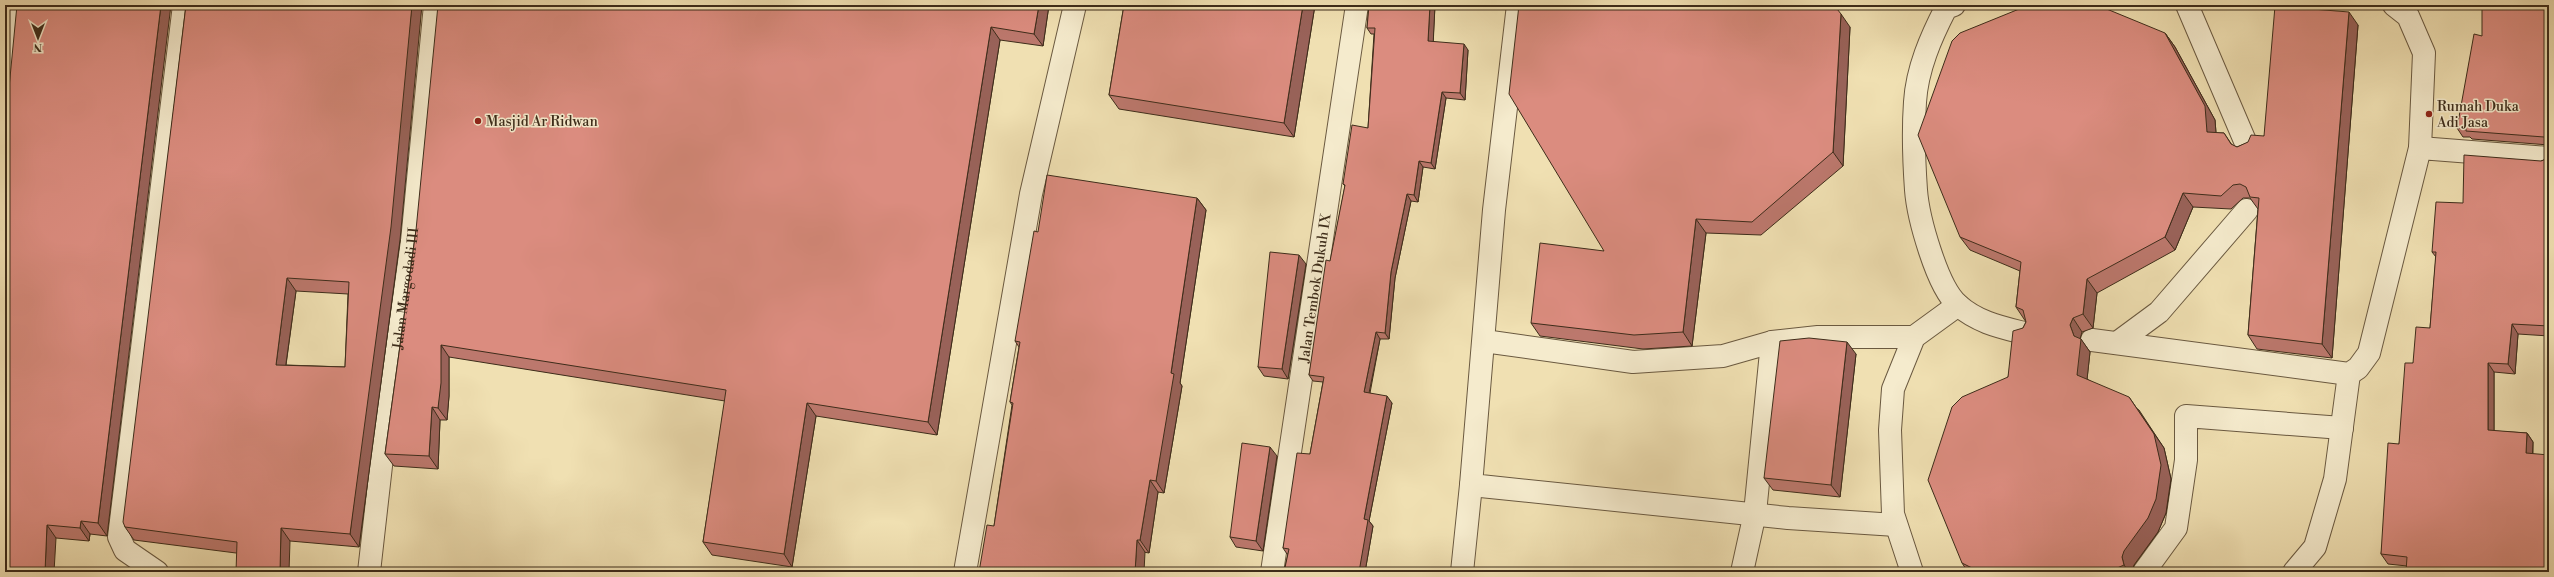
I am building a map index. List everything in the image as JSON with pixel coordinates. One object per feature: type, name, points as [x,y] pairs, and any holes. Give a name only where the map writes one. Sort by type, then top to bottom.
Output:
[{"type":"street","points":[[5,99],[14,5]]},
{"type":"street","points":[[157,572],[125,550],[120,537],[184,5]]},
{"type":"street","name":"Jalan Margodadi III","points":[[370,572],[382,457],[410,256],[435,5]]},
{"type":"street","points":[[965,572],[1031,194],[1075,5]]},
{"type":"street","name":"Jalan Tembok Dukuh IX","points":[[1272,572],[1357,5]]},
{"type":"street","points":[[1462,572],[1484,341],[1494,210],[1518,5]]},
{"type":"street","points":[[2187,5],[2248,148]]},
{"type":"street","points":[[2092,340],[2349,374],[2358,368],[2369,353],[2420,148],[2424,53],[2408,16],[2394,5]]},
{"type":"street","points":[[1948,6],[1929,42],[1915,101],[1916,191],[1930,251],[1946,291],[1958,305],[1987,324],[2024,333]]},
{"type":"street","points":[[2420,148],[2549,158]]},
{"type":"street","points":[[2117,343],[2159,312],[2247,210]]},
{"type":"street","points":[[1912,572],[1892,514],[1890,430],[1892,389],[1914,337],[1958,305]]},
{"type":"street","points":[[1484,341],[1633,362],[1723,356],[1772,342],[1824,337],[1914,337]]},
{"type":"street","points":[[1742,572],[1754,513],[1772,342]]},
{"type":"street","points":[[2294,572],[2315,547],[2336,479],[2349,374]]},
{"type":"street","points":[[2144,572],[2176,528],[2186,460],[2186,416],[2342,428]]},
{"type":"street","points":[[1471,485],[1754,513],[1788,518],[1896,525]]},
{"type":"building","points":[[17,5],[161,5],[98,523],[81,521],[80,528],[47,525],[45,572],[5,572],[5,94],[9,88]]},
{"type":"building","points":[[186,5],[412,5],[391,227],[350,534],[281,528],[280,572],[236,572],[237,542],[125,527],[123,522]],"holes":[[[287,278],[349,282],[345,367],[276,365]]]},
{"type":"building","points":[[438,5],[1039,5],[1034,34],[991,27],[928,422],[807,403],[784,554],[703,542],[726,390],[441,345],[441,383],[438,408],[432,407],[429,456],[385,454],[416,230]]},
{"type":"building","points":[[1124,5],[1303,5],[1284,123],[1109,95]]},
{"type":"building","points":[[1369,5],[1430,5],[1428,41],[1464,44],[1460,93],[1442,92],[1431,163],[1419,161],[1414,195],[1407,194],[1391,272],[1385,333],[1376,332],[1364,392],[1387,396],[1364,519],[1368,520],[1359,572],[1284,572],[1289,549],[1283,548],[1297,453],[1310,454],[1324,377],[1309,375],[1326,260],[1330,261],[1345,185],[1343,184],[1352,125],[1368,128],[1375,28],[1367,28]]},
{"type":"building","points":[[1519,5],[1834,5],[1841,14],[1833,152],[1752,222],[1696,219],[1683,332],[1634,335],[1531,323],[1540,243],[1604,251],[1509,94]]},
{"type":"building","points":[[2029,5],[2097,5],[2165,33],[2205,106],[2207,132],[2224,133],[2231,144],[2237,147],[2248,142],[2251,135],[2264,136],[2275,6],[2349,12],[2322,344],[2248,335],[2259,198],[2250,197],[2246,187],[2240,184],[2233,185],[2221,196],[2183,193],[2165,237],[2087,279],[2083,314],[2073,318],[2070,325],[2074,336],[2081,339],[2077,375],[2129,397],[2154,434],[2161,465],[2156,499],[2148,518],[2124,551],[2122,557],[2124,565],[2108,572],[1980,572],[1962,563],[1928,480],[1952,407],[1962,397],[2008,377],[2013,331],[2023,328],[2026,322],[2023,310],[2016,307],[2021,262],[1960,237],[1918,135],[1952,41],[1960,33]]},
{"type":"building","points":[[2482,5],[2549,5],[2549,140],[2544,137],[2466,131],[2466,128],[2457,128],[2474,34],[2482,36]]},
{"type":"building","points":[[2464,155],[2541,161],[2549,158],[2549,326],[2512,324],[2508,364],[2488,363],[2488,430],[2527,433],[2526,453],[2549,455],[2549,572],[2406,572],[2407,557],[2381,554],[2388,443],[2399,444],[2405,363],[2413,363],[2416,327],[2430,328],[2436,252],[2432,252],[2436,202],[2463,203]]},
{"type":"building","points":[[1047,175],[1197,198],[1171,373],[1174,374],[1156,481],[1150,480],[1140,540],[1137,540],[1135,572],[979,572],[987,525],[994,526],[1013,403],[1010,402],[1020,342],[1015,341],[1034,231],[1038,232]]},
{"type":"building","points":[[1270,252],[1299,255],[1282,369],[1258,367]]},
{"type":"building","points":[[1809,338],[1847,342],[1831,485],[1764,478],[1780,341]]},
{"type":"building","points":[[1242,443],[1270,447],[1256,541],[1230,537]]},
{"type":"place","name":"Rumah Duka Adi Jasa","points":[[2429,114]]},
{"type":"place","name":"Masjid Ar Ridwan","points":[[478,121]]}]
